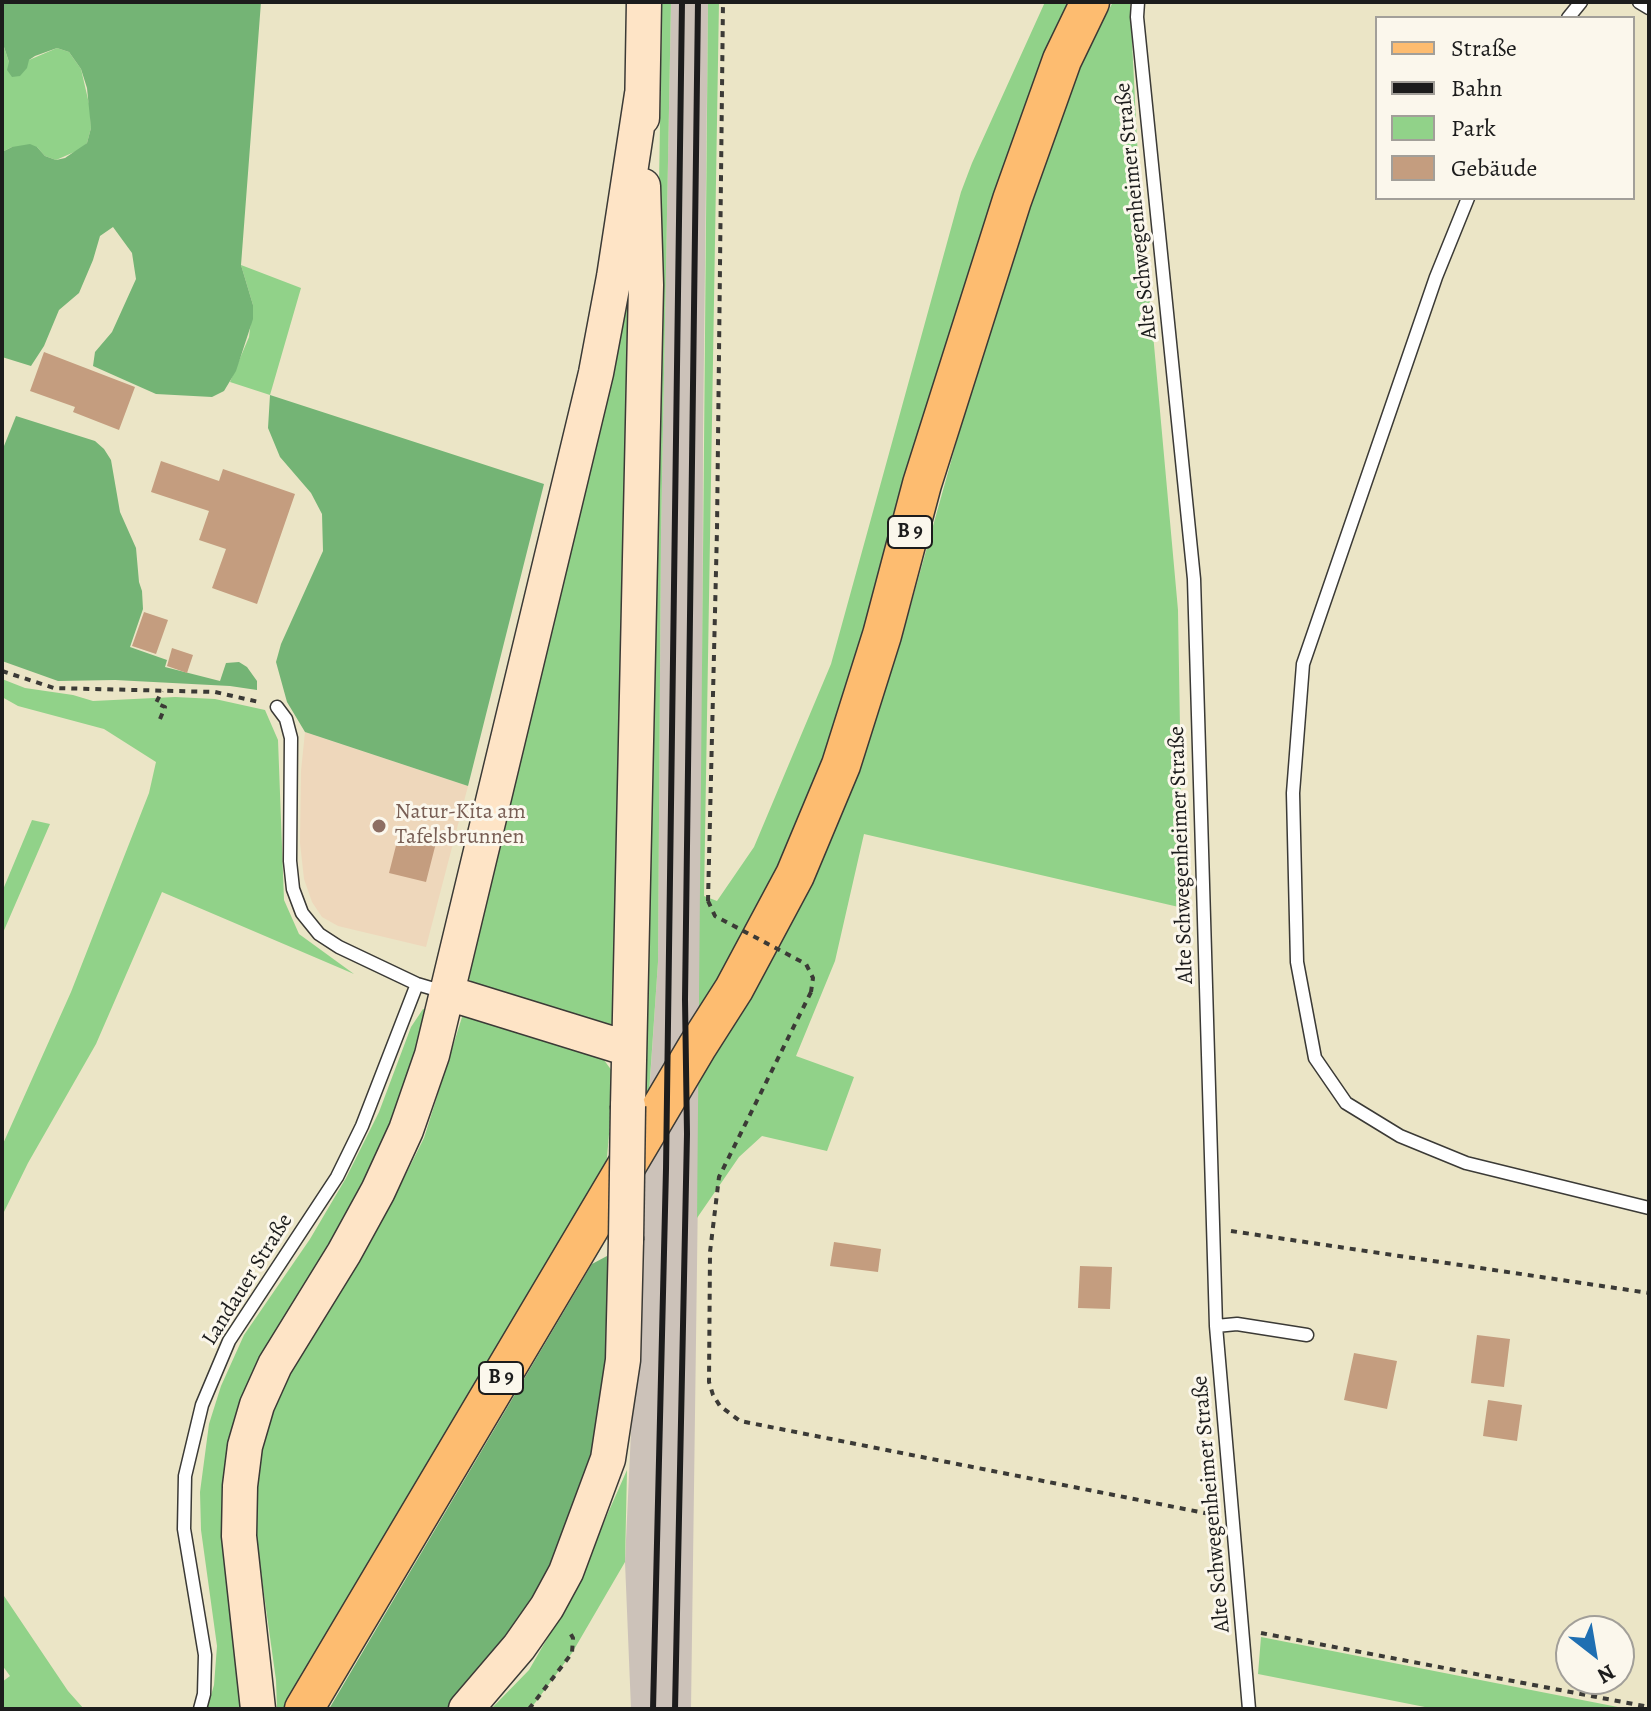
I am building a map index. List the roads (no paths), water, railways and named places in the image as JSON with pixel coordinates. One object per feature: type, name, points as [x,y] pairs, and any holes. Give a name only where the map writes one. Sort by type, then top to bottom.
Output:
[{"type":"main road","points":[[466,1709],[519,1647],[547,1607],[566,1572],[608,1459],[623,1360],[646,285],[642,94],[644,2]]},
{"type":"main road","name":"B 9","points":[[304,1709],[734,989],[795,875],[841,765],[882,635],[922,484],[1012,200],[1062,60],[1090,2]]},
{"type":"main road","points":[[258,1709],[239,1536],[245,1446],[257,1405],[275,1365],[378,1191],[406,1130],[432,1055],[433,989],[596,373],[642,94]]},
{"type":"main road","points":[[433,989],[629,1049]]},
{"type":"lane","name":"Alte Schwegenheimer Straße","points":[[1138,2],[1137,17],[1194,579],[1216,1326],[1249,1709]]},
{"type":"lane","points":[[1639,2],[1649,8]]},
{"type":"lane","points":[[1467,200],[1436,277],[1303,664],[1293,793],[1297,962],[1315,1058],[1346,1103],[1400,1136],[1466,1163],[1649,1208]]},
{"type":"lane","points":[[277,707],[286,719],[291,738],[290,861],[293,889],[302,913],[319,934],[339,947],[433,989]]},
{"type":"lane","name":"Landauer Straße","points":[[200,1709],[204,1694],[205,1655],[184,1529],[185,1476],[202,1405],[229,1341],[337,1177],[433,989]]},
{"type":"lane","points":[[1216,1326],[1237,1324],[1307,1335]]},
{"type":"railway","points":[[653,1709],[666,1169],[682,2]]},
{"type":"railway","points":[[675,1709],[687,1134],[685,999],[698,2]]},
{"type":"place","name":"Natur-Kita am Tafelsbrunnen","points":[[379,826]]}]
